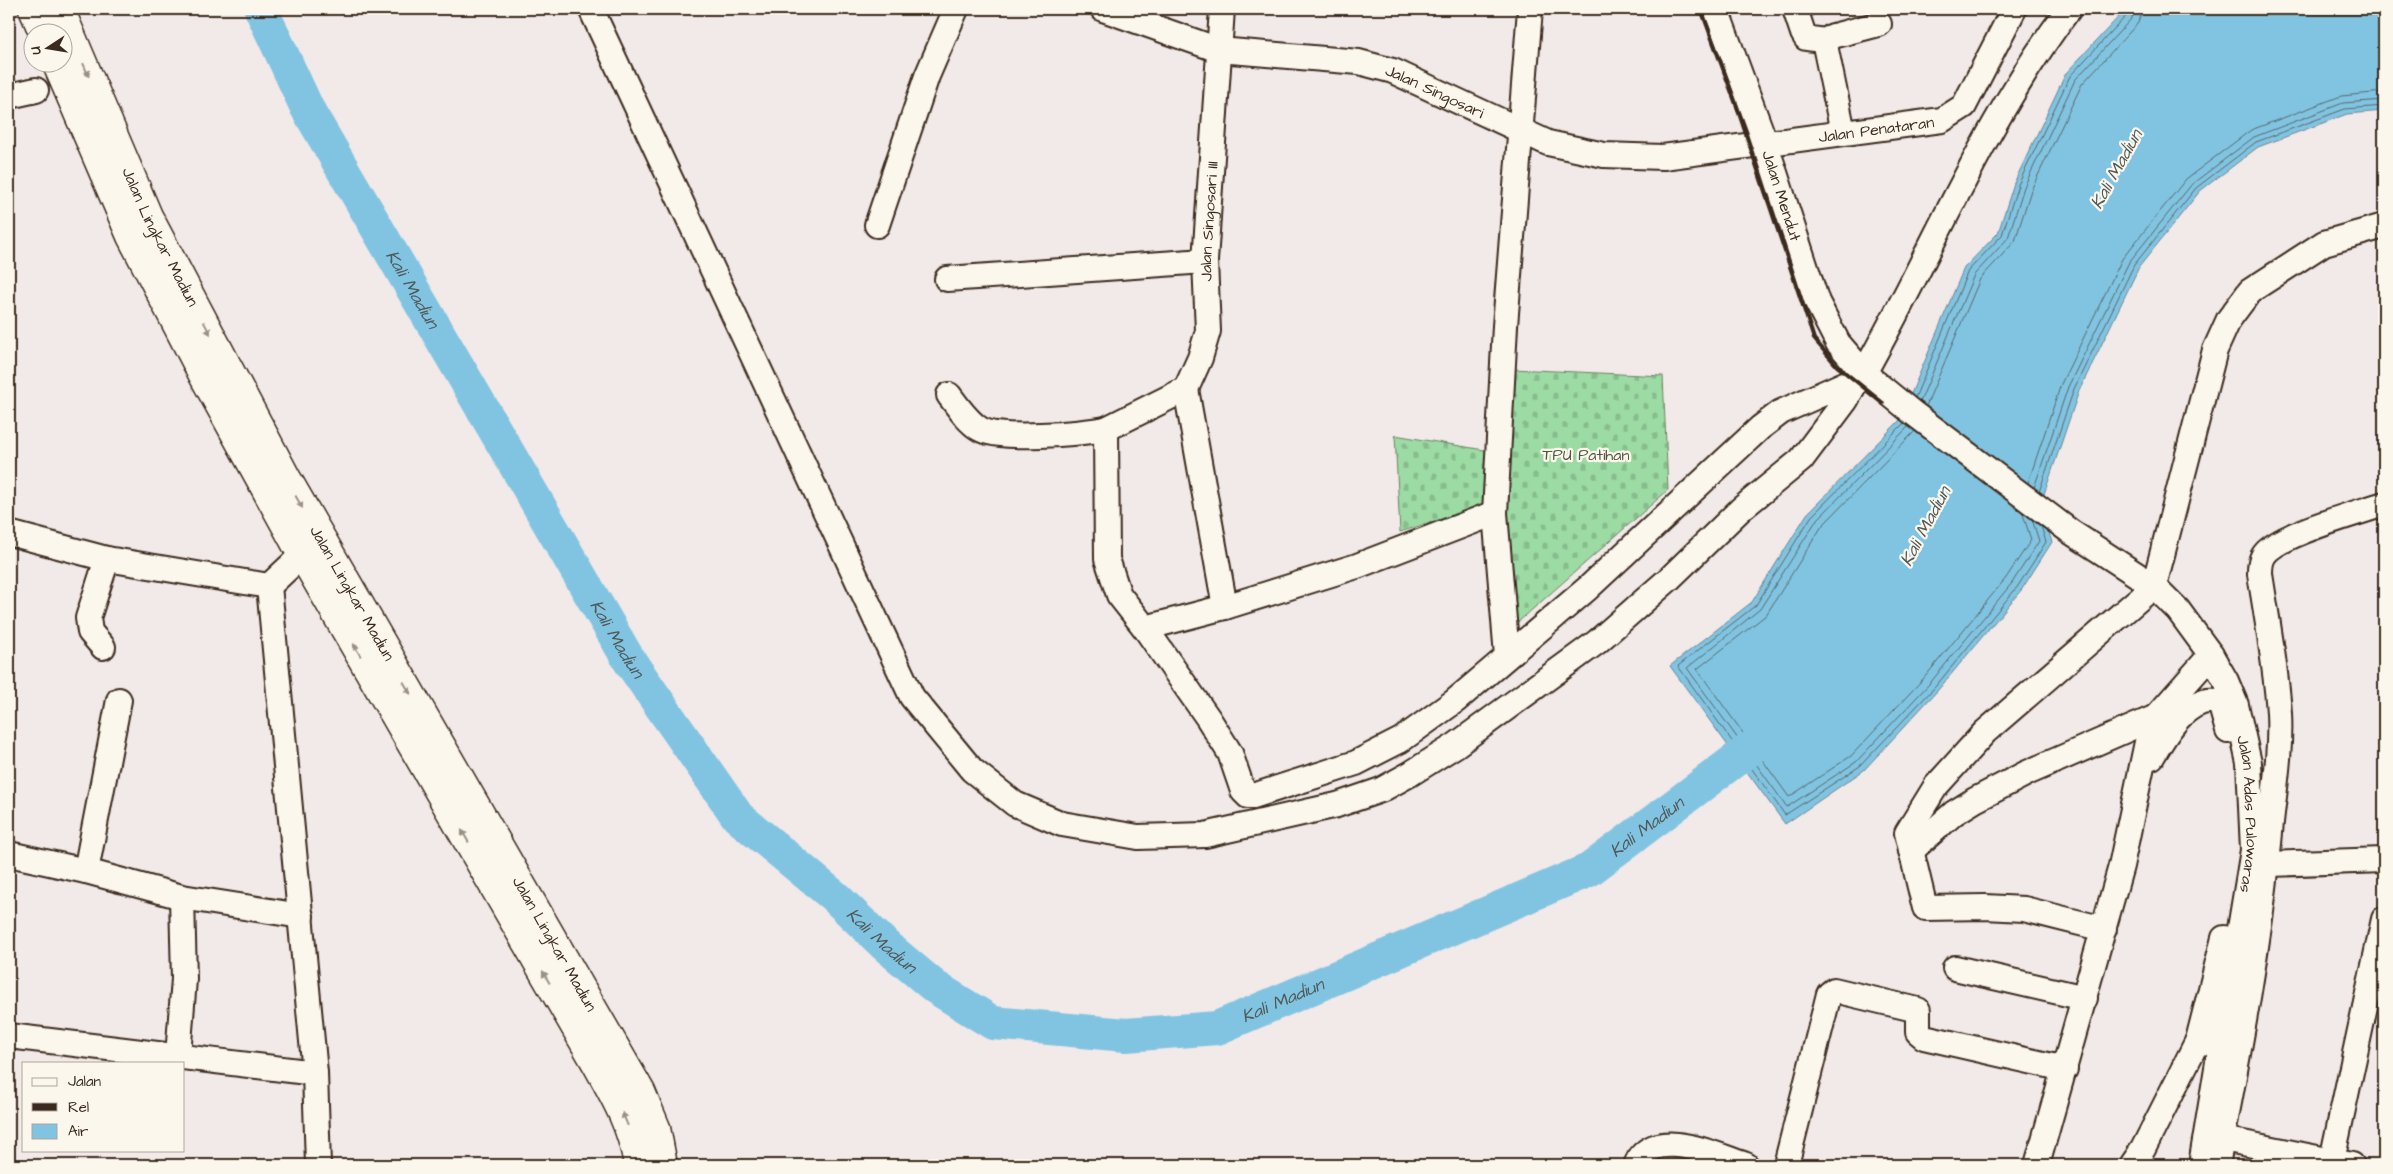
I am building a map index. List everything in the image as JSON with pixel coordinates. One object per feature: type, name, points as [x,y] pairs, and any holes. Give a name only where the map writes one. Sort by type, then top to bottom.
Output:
[{"type":"main road","points":[[33,9],[39,22]]},
{"type":"main road","name":"Jalan Lingkar Madiun","points":[[60,9],[148,216],[275,483],[302,555],[596,1063],[621,1109],[634,1141],[638,1165]]},
{"type":"main road","name":"Jalan Lingkar Madiun","points":[[60,72],[131,236],[275,483],[641,1092],[656,1128],[663,1165]]},
{"type":"street","points":[[591,9],[860,584],[892,660],[912,697],[972,770],[1014,804],[1062,824],[1138,836],[1205,835],[1337,805],[1381,790],[1456,745],[1597,642],[1670,578],[1741,509],[1801,460],[1846,400],[1901,307],[1989,132],[2042,45],[2069,9]]},
{"type":"street","points":[[877,225],[927,76],[956,9]]},
{"type":"street","name":"Jalan Singosari","points":[[1103,9],[1219,50],[1359,62],[1393,71],[1548,143],[1604,155],[1663,157],[1765,142]]},
{"type":"street","name":"Jalan Singosari III","points":[[1186,389],[1207,339],[1205,261],[1222,9]]},
{"type":"street","points":[[1506,656],[1495,513],[1504,326],[1530,9]]},
{"type":"street","name":"Jalan Mendut","points":[[1716,9],[1765,142],[1823,317],[1838,343],[1861,375],[2009,483]]},
{"type":"street","points":[[1795,9],[1806,38],[1826,41],[1833,36],[1879,24]]},
{"type":"street","name":"Jalan Penataran","points":[[1765,142],[1843,132],[1912,126],[1942,120],[1964,106],[2014,9]]},
{"type":"street","points":[[1826,41],[1826,50],[1843,132]]},
{"type":"street","points":[[9,96],[36,90]]},
{"type":"street","points":[[2104,929],[2024,910],[1985,907],[1927,909],[1922,904],[1907,833],[1936,786],[1985,732],[2154,586],[2203,390],[2215,350],[2229,319],[2250,291],[2324,243],[2384,226]]},
{"type":"street","points":[[946,279],[1205,261]]},
{"type":"street","points":[[1106,429],[1108,559],[1118,595],[1197,700],[1230,753],[1243,791],[1248,796],[1284,787],[1356,763],[1401,740],[1455,701],[1588,588],[1760,428],[1781,412],[1861,375]]},
{"type":"street","points":[[949,395],[975,425],[988,432],[1004,435],[1070,434],[1106,429],[1186,389],[1225,607]]},
{"type":"street","name":"Jalan Adas Pulowaras","points":[[2009,483],[2071,532],[2154,586],[2178,610],[2211,655],[2226,681],[2236,704],[2249,763],[2253,850],[2221,1047],[2214,1138],[2201,1165]]},
{"type":"street","points":[[2217,1165],[2214,1138],[2247,1008],[2269,864],[2279,714],[2273,652],[2260,574],[2261,562],[2264,554],[2283,539],[2384,504]]},
{"type":"street","points":[[1144,628],[1225,607],[1357,566],[1495,513]]},
{"type":"street","points":[[9,533],[107,558],[268,586]]},
{"type":"street","points":[[268,586],[302,555]]},
{"type":"street","points":[[103,647],[90,632],[88,618],[107,558]]},
{"type":"street","points":[[268,586],[316,1073],[318,1165]]},
{"type":"street","points":[[2037,1165],[2066,1069],[2104,929],[2140,780],[2147,742],[2156,717],[2211,655]]},
{"type":"street","points":[[86,871],[119,700]]},
{"type":"street","points":[[2132,1165],[2143,1149],[2198,1040],[2219,961],[2238,857],[2234,758],[2221,706],[2216,701],[2200,701],[2185,712],[2166,734],[2140,780]]},
{"type":"street","points":[[1911,851],[1954,813],[1974,800],[2027,773],[2156,717]]},
{"type":"street","points":[[9,854],[86,871],[182,896],[301,916]]},
{"type":"street","points":[[2269,864],[2384,860]]},
{"type":"street","points":[[178,1056],[184,979],[182,896]]},
{"type":"street","points":[[2214,1138],[2342,1163],[2384,919]]},
{"type":"street","points":[[1955,968],[2085,998]]},
{"type":"street","points":[[1786,1165],[1829,994],[1834,990],[1918,1010],[1918,1032],[1924,1037],[2066,1069]]},
{"type":"street","points":[[9,1036],[316,1073]]},
{"type":"street","points":[[2198,1040],[2221,1047]]},
{"type":"street","points":[[1636,1165],[1652,1149],[1675,1144],[1688,1145],[1746,1165]]},
{"type":"green space","name":"TPU Patihan","points":[[1512,369],[1663,376],[1668,490],[1509,630],[1499,544]]},
{"type":"green space","points":[[1395,435],[1490,451],[1486,505],[1400,532]]},
{"type":"water","points":[[2126,9],[2384,9],[2384,111],[2347,114],[2258,147],[2200,191],[2139,267],[2079,391],[2040,506],[2052,542],[2022,589],[1938,690],[1864,770],[1785,824],[1670,666],[1752,602],[1807,514],[1900,420],[1964,268],[1998,233],[2014,183],[2066,73]]},
{"type":"waterway","name":"Kali Madiun","points":[[261,9],[307,108],[629,660],[738,817],[835,897],[885,945],[935,987],[993,1023],[1126,1035],[1217,1028],[1589,870],[1775,730]]},
{"type":"railway","points":[[1701,9],[1736,104],[1814,339],[1837,366],[1883,403]]}]
